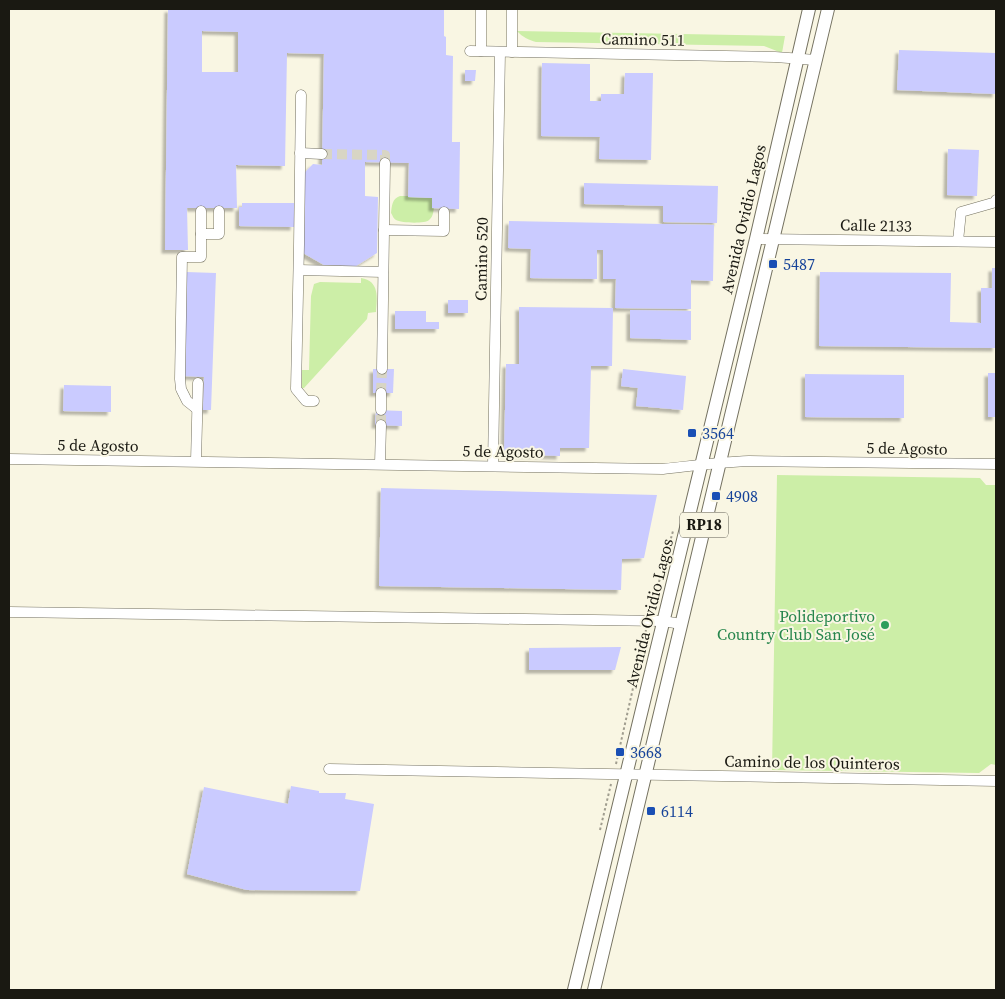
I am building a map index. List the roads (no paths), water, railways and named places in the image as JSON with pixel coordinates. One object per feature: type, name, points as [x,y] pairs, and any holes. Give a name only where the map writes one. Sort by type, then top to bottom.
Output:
[{"type":"main road","name":"Avenida Ovidio Lagos","points":[[574,990],[702,465],[809,9]]},
{"type":"main road","name":"Avenida Ovidio Lagos","points":[[594,990],[828,9]]},
{"type":"street","points":[[480,52],[481,9]]},
{"type":"street","points":[[512,9],[512,52]]},
{"type":"street","name":"Camino 511","points":[[470,51],[766,57],[816,60]]},
{"type":"street","name":"Camino 520","points":[[493,466],[500,52]]},
{"type":"street","points":[[300,94],[296,389],[306,401],[314,401]]},
{"type":"street","points":[[300,153],[322,154]]},
{"type":"street","points":[[382,369],[385,163]]},
{"type":"street","points":[[958,241],[960,212],[996,202],[996,200]]},
{"type":"street","points":[[197,409],[187,401],[180,389],[180,354],[182,257],[201,257],[201,211]]},
{"type":"street","points":[[201,234],[219,234],[219,211]]},
{"type":"street","points":[[384,230],[444,231],[444,212]]},
{"type":"street","name":"Calle 2133","points":[[756,238],[996,242]]},
{"type":"street","points":[[299,270],[383,272]]},
{"type":"street","points":[[196,462],[198,382]]},
{"type":"street","points":[[381,393],[381,410]]},
{"type":"street","points":[[380,464],[381,425]]},
{"type":"street","name":"5 de Agosto","points":[[9,459],[662,469],[719,462],[749,461],[996,464]]},
{"type":"street","points":[[9,612],[663,622],[681,624]]},
{"type":"street","name":"Camino de los Quinteros","points":[[329,769],[996,781]]},
{"type":"tunnel","points":[[322,154],[385,155],[385,163]]},
{"type":"tunnel","points":[[381,393],[382,369]]},
{"type":"tunnel","points":[[381,410],[381,425]]},
{"type":"place","name":"5487","points":[[773,264]]},
{"type":"place","name":"3564","points":[[692,433]]},
{"type":"place","name":"4908","points":[[716,496]]},
{"type":"place","name":"Polideportivo Country Club San José","points":[[885,625]]},
{"type":"place","name":"3668","points":[[620,752]]},
{"type":"place","name":"6114","points":[[651,811]]}]
